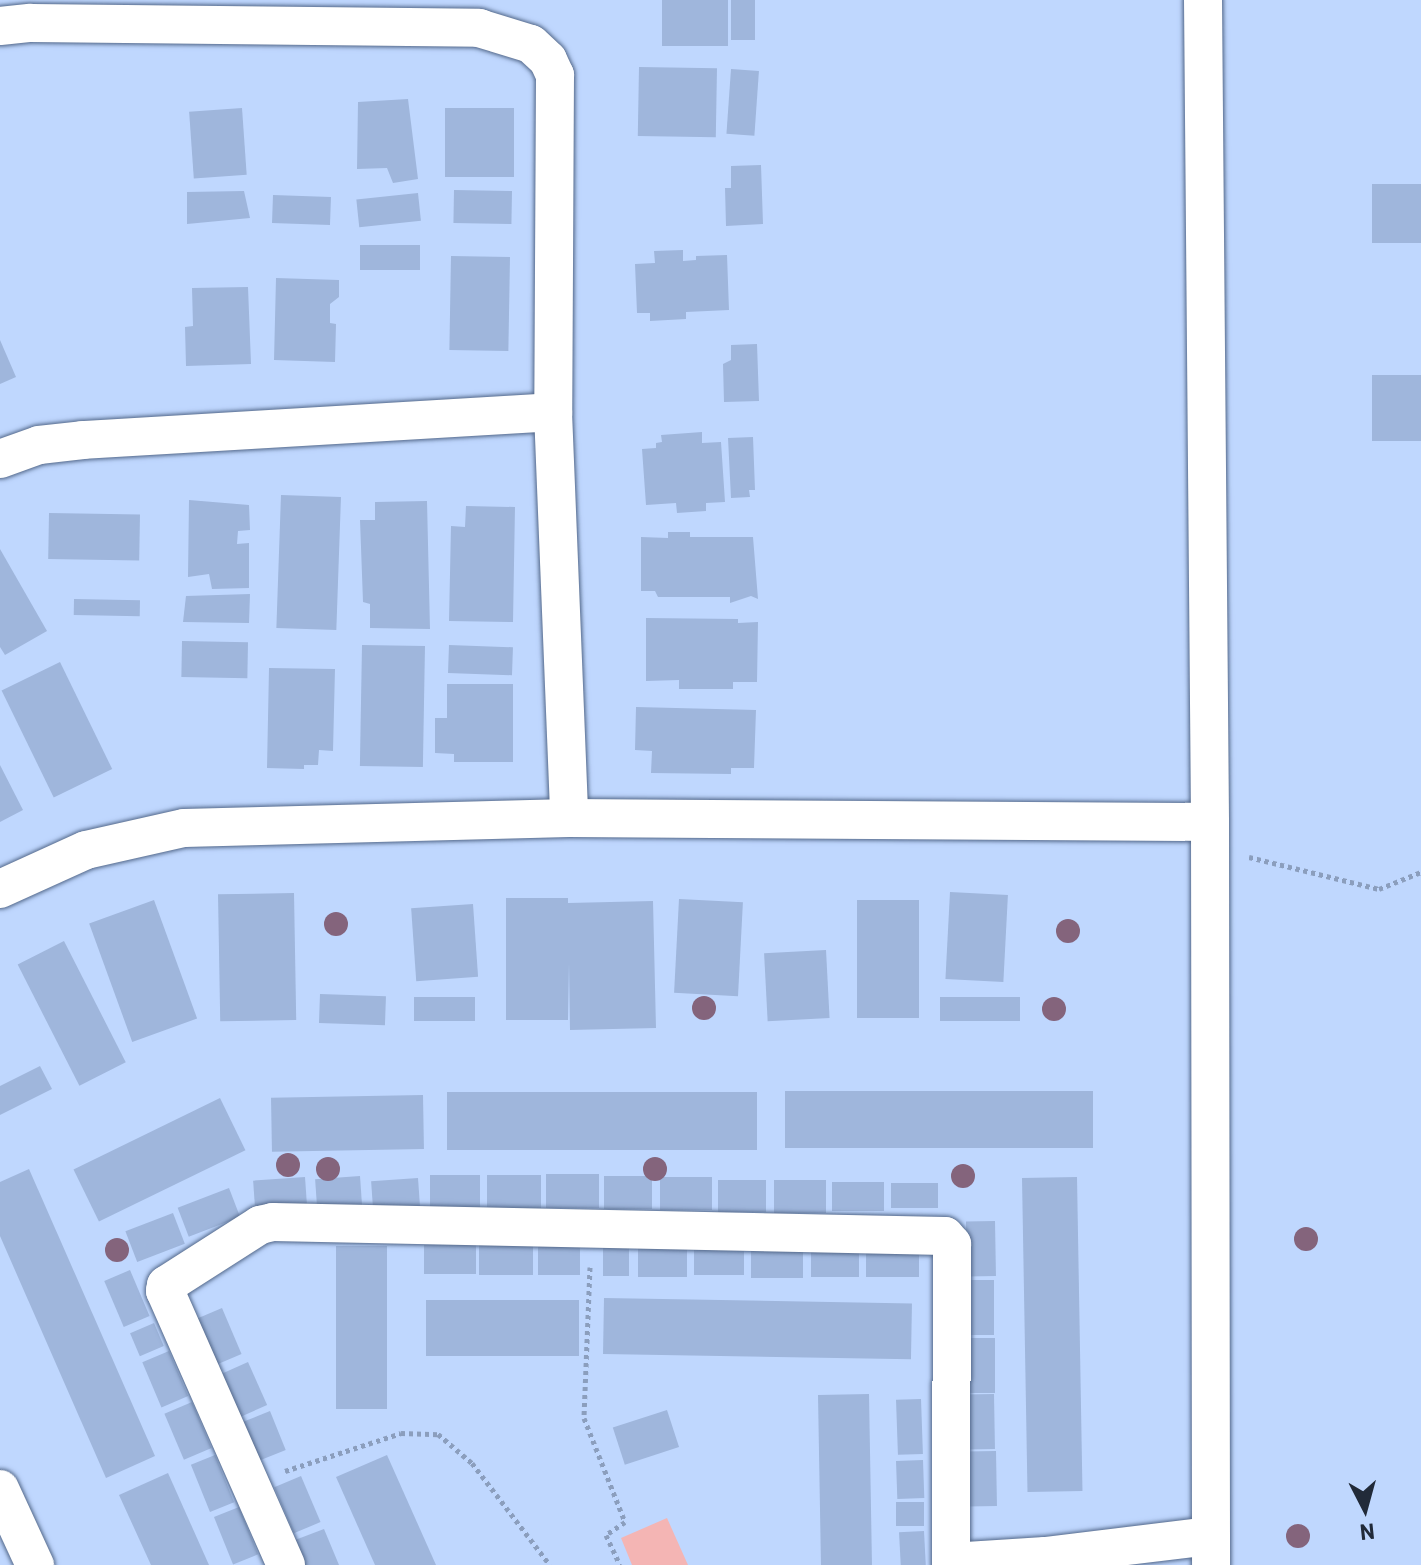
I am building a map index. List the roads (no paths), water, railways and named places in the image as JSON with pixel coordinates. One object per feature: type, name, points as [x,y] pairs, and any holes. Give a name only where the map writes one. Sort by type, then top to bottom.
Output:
[{"type":"street","points":[[286,1565],[166,1299],[166,1285],[266,1223],[950,1239],[951,1564],[1045,1556],[1211,1551],[1210,834],[1203,0]]},
{"type":"street","points":[[0,26],[31,23],[479,28],[531,44],[548,60],[555,75],[553,412],[569,818]]},
{"type":"street","points":[[0,459],[39,445],[83,440],[553,412]]},
{"type":"street","points":[[0,889],[86,850],[184,828],[569,818],[1210,834]]},
{"type":"street","points":[[0,1489],[35,1565]]}]
